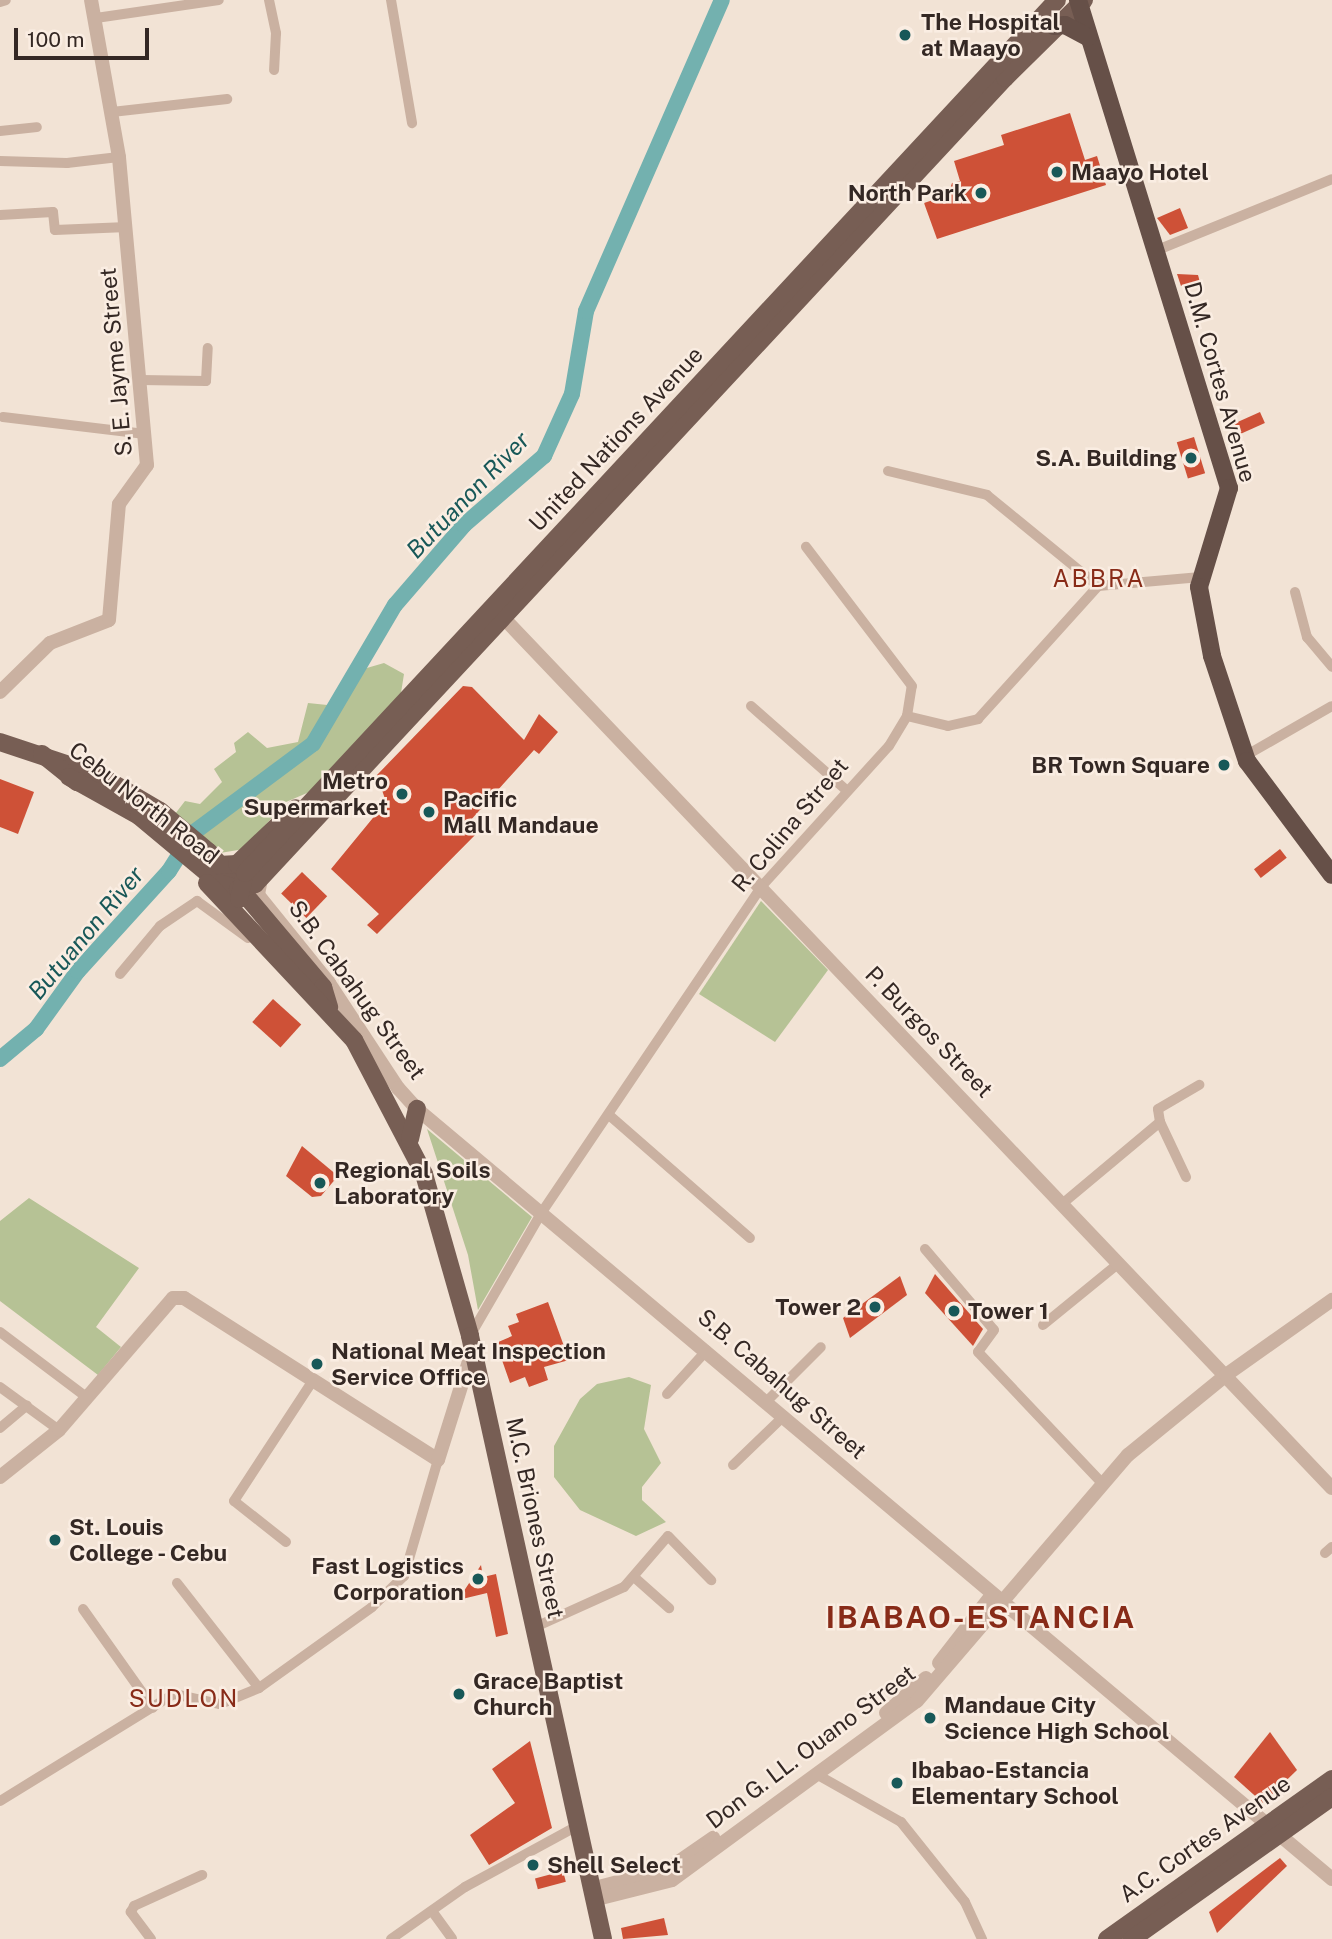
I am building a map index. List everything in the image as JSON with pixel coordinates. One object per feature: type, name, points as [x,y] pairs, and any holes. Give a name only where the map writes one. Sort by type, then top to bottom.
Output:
[{"type":"highway","name":"D.M. Cortes Avenue","points":[[1083,1],[1088,37],[1229,488],[1201,577],[1204,629],[1245,756],[1332,875]]},
{"type":"highway","points":[[1054,26],[1065,25],[1088,37]]},
{"type":"main road","name":"United Nations Avenue","points":[[261,879],[499,612],[1057,0]]},
{"type":"main road","name":"United Nations Avenue","points":[[238,889],[245,873],[320,793],[499,612],[1054,26],[1083,1]]},
{"type":"main road","points":[[0,742],[42,754]]},
{"type":"main road","name":"Cebu North Road","points":[[42,754],[69,777],[159,829],[205,863],[248,922]]},
{"type":"main road","name":"Cebu North Road","points":[[42,754],[124,788],[159,829],[205,863]]},
{"type":"main road","points":[[205,863],[234,866],[276,821],[320,793]]},
{"type":"main road","name":"M.C. Briones Street","points":[[205,863],[238,889],[323,987],[329,1007]]},
{"type":"main road","points":[[248,922],[238,889],[261,879]]},
{"type":"main road","name":"M.C. Briones Street","points":[[248,922],[312,993],[329,1007],[362,1051],[410,1139],[442,1225],[472,1342],[603,1939]]},
{"type":"main road","points":[[410,1139],[417,1109]]},
{"type":"main road","name":"A.C. Cortes Avenue","points":[[1107,1939],[1159,1910],[1272,1830],[1332,1779]]},
{"type":"main road","name":"A.C. Cortes Avenue","points":[[1272,1830],[1332,1797]]},
{"type":"main road","name":"A.C. Cortes Avenue","points":[[1132,1939],[1159,1910]]},
{"type":"street","points":[[0,2],[6,0]]},
{"type":"street","name":"S. E. Jayme Street","points":[[0,692],[50,643],[109,620],[119,504],[147,465],[119,157],[91,0]]},
{"type":"street","points":[[96,18],[219,0]]},
{"type":"street","points":[[269,0],[276,33],[274,70]]},
{"type":"street","points":[[391,0],[412,123]]},
{"type":"street","points":[[112,112],[227,99]]},
{"type":"street","points":[[0,131],[37,127]]},
{"type":"street","points":[[0,161],[67,163],[119,157]]},
{"type":"street","points":[[1155,251],[1332,179]]},
{"type":"street","points":[[0,215],[53,212],[55,230],[127,227]]},
{"type":"street","points":[[141,380],[206,381],[208,348]]},
{"type":"street","points":[[3,417],[145,434]]},
{"type":"street","points":[[888,471],[987,495],[1098,586]]},
{"type":"street","points":[[806,547],[912,686],[907,716],[948,726],[978,719],[1098,586],[1201,577]]},
{"type":"street","points":[[1295,592],[1307,637],[1332,667]]},
{"type":"street","name":"P. Burgos Street","points":[[499,612],[1332,1488]]},
{"type":"street","points":[[751,706],[845,789]]},
{"type":"street","points":[[1245,756],[1332,706]]},
{"type":"street","name":"R. Colina Street","points":[[472,1342],[542,1212],[761,887],[845,789],[889,746],[907,716]]},
{"type":"street","name":"S.B. Cabahug Street","points":[[261,879],[260,898],[329,983],[398,1088],[417,1109],[708,1350],[997,1599],[1332,1879]]},
{"type":"street","points":[[120,974],[160,926],[197,901],[245,935],[294,986],[312,993]]},
{"type":"street","points":[[1185,1177],[1160,1122],[1158,1109],[1199,1085]]},
{"type":"street","points":[[609,1115],[750,1238]]},
{"type":"street","points":[[1062,1203],[1160,1122]]},
{"type":"street","points":[[925,1249],[994,1330],[978,1352],[1101,1482]]},
{"type":"street","points":[[1043,1325],[1118,1263]]},
{"type":"street","points":[[0,1478],[59,1430],[160,1307],[177,1297],[438,1460]]},
{"type":"street","name":"Don G. LL. Ouano Street","points":[[592,1895],[668,1870],[817,1774],[937,1673],[997,1599],[1101,1482],[1226,1375],[1332,1300]]},
{"type":"street","points":[[0,1332],[85,1396]]},
{"type":"street","points":[[0,1801],[174,1694],[220,1704],[259,1688],[396,1587],[410,1562],[472,1342]]},
{"type":"street","points":[[766,1401],[821,1347]]},
{"type":"street","points":[[667,1394],[708,1350]]},
{"type":"street","points":[[286,1542],[234,1501],[312,1381]]},
{"type":"street","points":[[0,1387],[59,1430]]},
{"type":"street","points":[[0,1428],[27,1405]]},
{"type":"street","points":[[733,1465],[784,1416]]},
{"type":"street","points":[[533,1628],[624,1587],[668,1536],[711,1580]]},
{"type":"street","points":[[634,1577],[669,1608]]},
{"type":"street","points":[[177,1583],[259,1688]]},
{"type":"street","points":[[83,1609],[153,1708]]},
{"type":"street","name":"Don G. LL. Ouano Street","points":[[751,1816],[848,1746]]},
{"type":"street","points":[[817,1774],[901,1822],[965,1902],[982,1939]]},
{"type":"street","points":[[391,1939],[466,1887],[579,1825]]},
{"type":"street","points":[[151,1939],[131,1912],[134,1906],[201,1875]]},
{"type":"street","points":[[432,1912],[452,1939]]},
{"type":"green space","points":[[384,663],[404,674],[401,693],[314,790],[286,802],[244,849],[220,853],[175,814],[185,801],[200,804],[222,782],[214,769],[236,752],[234,743],[248,732],[267,748],[298,742],[308,703],[337,706],[360,670]]},
{"type":"green space","points":[[761,901],[828,970],[775,1042],[699,994]]},
{"type":"green space","points":[[427,1129],[532,1217],[478,1310],[468,1255]]},
{"type":"green space","points":[[29,1198],[139,1268],[96,1327],[121,1347],[98,1375],[0,1301],[0,1221]]},
{"type":"green space","points":[[629,1377],[651,1385],[644,1429],[661,1463],[642,1487],[642,1500],[666,1522],[636,1536],[580,1510],[554,1477],[554,1446],[580,1399],[597,1384]]},
{"type":"building","points":[[1070,113],[1085,160],[1097,156],[1106,185],[937,239],[924,203],[948,195],[952,183],[960,181],[954,161],[1004,145],[1001,135]]},
{"type":"building","points":[[1180,208],[1188,228],[1170,235],[1157,218]]},
{"type":"building","points":[[1177,274],[1198,275],[1201,286],[1181,286]]},
{"type":"building","points":[[1260,412],[1265,423],[1235,436],[1230,425]]},
{"type":"building","name":"S.A. Building","points":[[1194,437],[1205,473],[1188,479],[1177,442]]},
{"type":"building","name":"Pacific Mall Mandaue","points":[[463,686],[472,687],[524,740],[539,714],[558,732],[539,754],[534,750],[469,822],[480,830],[377,934],[367,925],[379,914],[331,869],[386,802],[377,775]]},
{"type":"building","points":[[0,779],[34,792],[18,834],[0,827]]},
{"type":"building","points":[[1280,849],[1287,858],[1261,878],[1254,869]]},
{"type":"building","points":[[302,872],[327,896],[306,918],[281,894]]},
{"type":"building","points":[[273,999],[301,1024],[280,1047],[252,1022]]},
{"type":"building","points":[[302,1146],[338,1176],[321,1196],[312,1197],[286,1176]]},
{"type":"building","name":"Tower 1","points":[[935,1274],[983,1329],[973,1346],[925,1293]]},
{"type":"building","name":"Tower 2","points":[[900,1276],[907,1295],[850,1338],[843,1318]]},
{"type":"building","points":[[548,1302],[569,1360],[544,1367],[548,1380],[529,1387],[525,1377],[510,1383],[496,1343],[512,1336],[508,1326],[519,1322],[516,1314]]},
{"type":"building","points":[[481,1565],[483,1577],[496,1574],[508,1634],[496,1637],[487,1593],[458,1600]]},
{"type":"building","points":[[1270,1732],[1297,1770],[1263,1803],[1234,1777]]},
{"type":"building","points":[[530,1741],[552,1828],[489,1865],[470,1835],[515,1803],[492,1769]]},
{"type":"building","points":[[1280,1858],[1287,1866],[1217,1933],[1209,1912]]},
{"type":"building","points":[[563,1871],[566,1882],[538,1889],[535,1879]]},
{"type":"building","points":[[664,1918],[668,1935],[623,1939],[621,1928]]},
{"type":"waterway","name":"Butuanon River","points":[[0,1059],[36,1029],[78,971],[169,871],[193,833],[313,744],[395,605],[464,525],[544,456],[572,394],[586,311],[722,0]]},
{"type":"place","name":"The Hospital at Maayo","points":[[905,35]]},
{"type":"place","name":"Maayo Hotel","points":[[1057,172]]},
{"type":"place","name":"North Park","points":[[981,193]]},
{"type":"place","name":"S.A. Building","points":[[1191,458]]},
{"type":"place","name":"BR Town Square","points":[[1224,765]]},
{"type":"place","name":"Metro Supermarket","points":[[402,794]]},
{"type":"place","name":"Pacific Mall Mandaue","points":[[429,812]]},
{"type":"place","name":"Regional Soils Laboratory","points":[[320,1183]]},
{"type":"place","name":"Tower 2","points":[[875,1307]]},
{"type":"place","name":"Tower 1","points":[[954,1311]]},
{"type":"place","name":"National Meat Inspection Service Office","points":[[317,1364]]},
{"type":"place","name":"St. Louis College - Cebu","points":[[55,1540]]},
{"type":"place","name":"Fast Logistics Corporation","points":[[478,1579]]},
{"type":"place","name":"Grace Baptist Church","points":[[459,1694]]},
{"type":"place","name":"Mandaue City Science High School","points":[[930,1718]]},
{"type":"place","name":"Ibabao-Estancia Elementary School","points":[[897,1783]]},
{"type":"place","name":"Shell Select","points":[[533,1865]]},
{"type":"district","name":"ABBRA","points":[[1099,579]]},
{"type":"district","name":"IBABAO-ESTANCIA","points":[[981,1617]]},
{"type":"district","name":"SUDLON","points":[[184,1699]]}]
